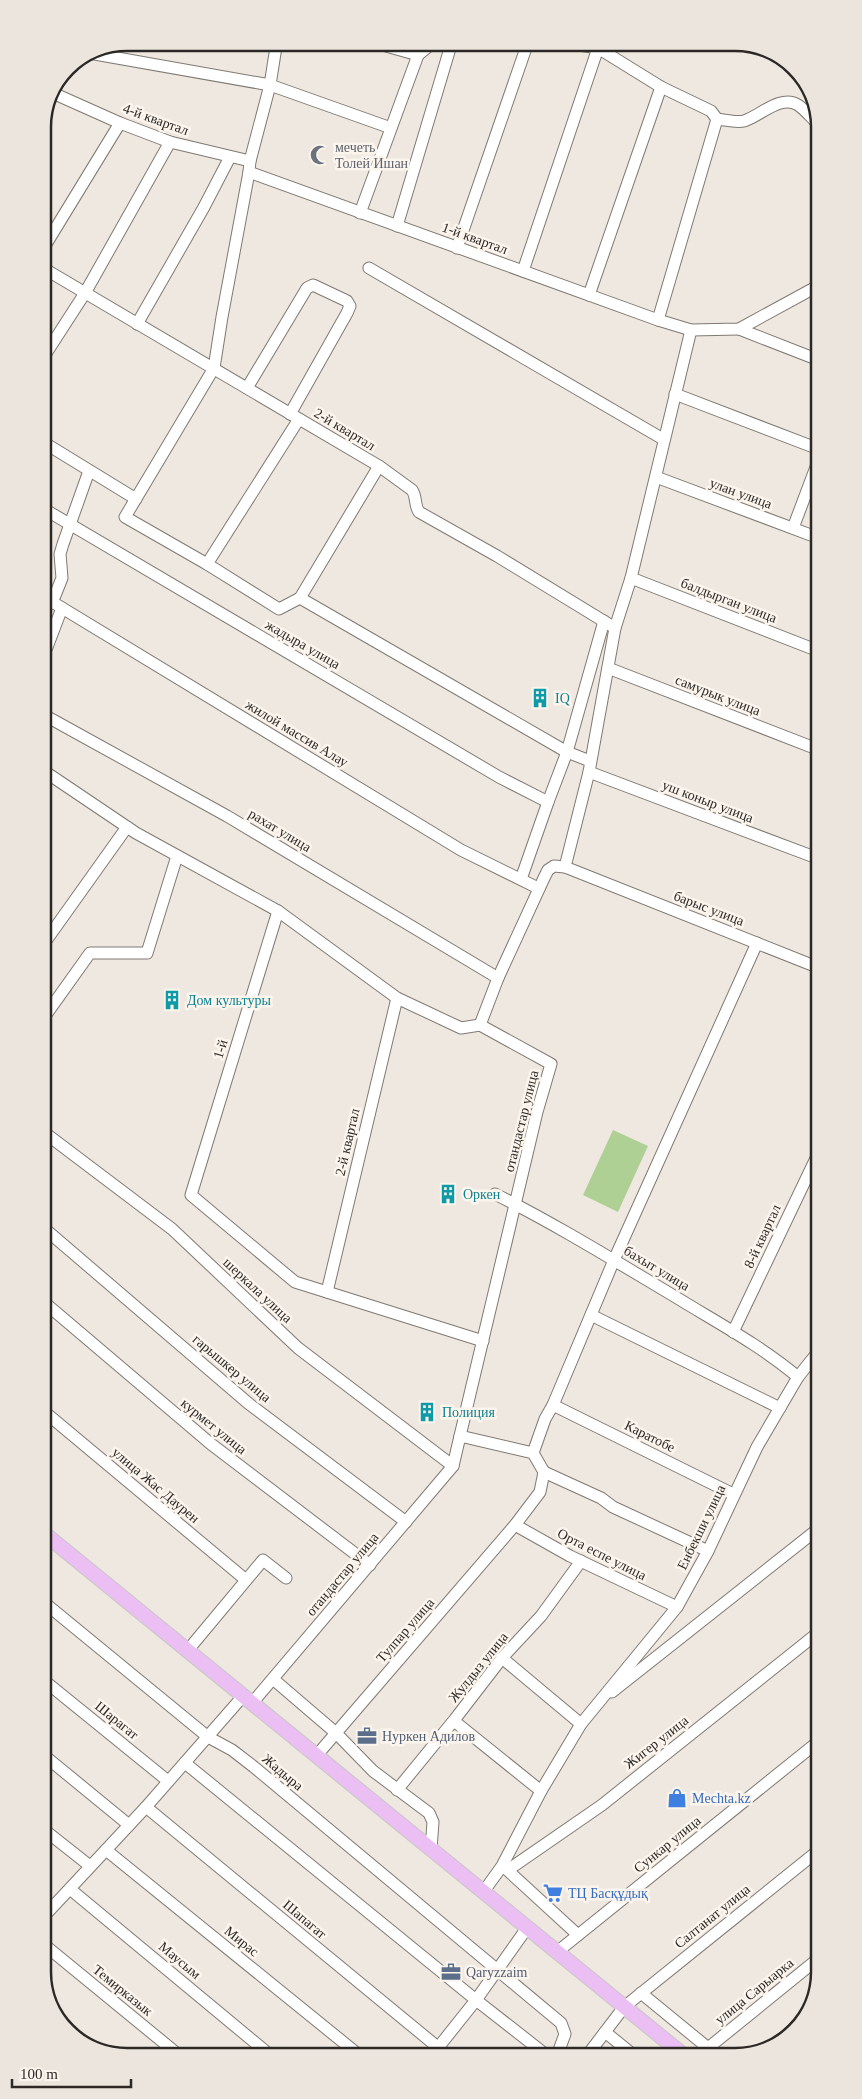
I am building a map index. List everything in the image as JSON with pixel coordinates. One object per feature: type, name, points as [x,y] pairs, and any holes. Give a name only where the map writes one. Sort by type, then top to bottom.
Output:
[{"type":"main road","points":[[51,1539],[675,2048]]},
{"type":"street","points":[[275,51],[270,85],[250,166],[214,368],[126,517],[208,564],[279,609],[300,598],[379,466]]},
{"type":"street","points":[[404,51],[418,55]]},
{"type":"street","points":[[360,213],[418,55],[423,51]]},
{"type":"street","points":[[397,226],[450,51]]},
{"type":"street","points":[[458,248],[525,51]]},
{"type":"street","points":[[523,271],[597,51]]},
{"type":"street","points":[[603,51],[661,87],[711,111],[717,119],[738,122],[772,106],[788,102],[797,104],[810,116]]},
{"type":"street","points":[[103,56],[270,85],[392,128]]},
{"type":"street","points":[[589,295],[661,87]]},
{"type":"street","name":"4-й квартал","points":[[58,96],[120,123],[170,142],[230,157],[250,166]]},
{"type":"street","points":[[658,320],[717,119]]},
{"type":"street","points":[[51,236],[120,123]]},
{"type":"street","points":[[51,346],[85,293],[170,142]]},
{"type":"street","points":[[136,324],[204,207],[230,157]]},
{"type":"street","name":"1-й квартал","points":[[250,166],[360,213],[658,320],[691,330],[739,329]]},
{"type":"street","points":[[369,268],[663,439]]},
{"type":"street","name":"2-й квартал","points":[[51,273],[379,466],[412,490],[415,494],[416,508],[419,512],[497,556],[615,628]]},
{"type":"street","points":[[208,564],[295,416],[347,313],[350,306],[347,301],[313,285],[306,288],[247,388]]},
{"type":"street","points":[[739,329],[811,290]]},
{"type":"street","points":[[739,329],[811,357]]},
{"type":"street","points":[[51,776],[127,827],[278,911],[397,998],[461,1028],[480,1025],[498,978],[538,888],[548,870],[560,866],[589,767],[615,628],[631,578],[656,478],[663,439],[691,330]]},
{"type":"street","points":[[675,394],[811,446]]},
{"type":"street","points":[[51,447],[136,499]]},
{"type":"street","points":[[53,603],[62,578],[60,554],[89,471]]},
{"type":"street","name":"улан улица","points":[[656,478],[811,535]]},
{"type":"street","points":[[793,528],[811,480]]},
{"type":"street","name":"жадыра улица","points":[[51,513],[499,777],[548,802]]},
{"type":"street","name":"балдырган улица","points":[[631,578],[811,648]]},
{"type":"street","name":"уш коныр улица","points":[[300,598],[567,752],[589,767],[811,856]]},
{"type":"street","name":"жилой массив Алау","points":[[53,603],[461,850],[538,888]]},
{"type":"street","points":[[521,879],[567,752],[604,621]]},
{"type":"street","name":"самурык улица","points":[[608,668],[811,747]]},
{"type":"street","name":"рахат улица","points":[[51,719],[227,816],[498,978]]},
{"type":"street","points":[[51,932],[127,827]]},
{"type":"street","points":[[51,1007],[90,952],[147,953],[177,856]]},
{"type":"street","name":"барыс улица","points":[[560,866],[811,965]]},
{"type":"street","name":"1-й","points":[[278,911],[191,1195],[295,1282],[327,1292]]},
{"type":"street","points":[[533,1453],[545,1419],[553,1405],[614,1260],[757,943]]},
{"type":"street","name":"2-й квартал","points":[[327,1292],[397,998]]},
{"type":"street","name":"отандастар улица","points":[[51,1907],[146,1807],[208,1736],[273,1679],[453,1466],[537,1112],[551,1064],[480,1025]]},
{"type":"street","name":"шеркала улица","points":[[51,1138],[172,1229],[298,1348],[453,1466]]},
{"type":"street","name":"8-й квартал","points":[[733,1332],[811,1169]]},
{"type":"street","name":"бахыт улица","points":[[495,1194],[552,1222],[773,1356],[798,1377]]},
{"type":"street","name":"гарышкер улица","points":[[51,1234],[248,1403],[406,1522]]},
{"type":"street","points":[[327,1292],[483,1341]]},
{"type":"street","name":"курмет улица","points":[[51,1309],[211,1444],[370,1565]]},
{"type":"street","points":[[591,1315],[780,1408]]},
{"type":"street","name":"Енбекши улица","points":[[484,1891],[505,1868],[541,1791],[581,1724],[677,1607],[708,1551],[733,1494],[757,1447],[798,1377],[811,1361]]},
{"type":"street","name":"Каратобе","points":[[553,1405],[733,1494]]},
{"type":"street","name":"улица Жас Даурен","points":[[51,1417],[246,1580]]},
{"type":"street","points":[[460,1436],[533,1453],[544,1472],[601,1498],[613,1507],[708,1551]]},
{"type":"street","name":"Тулпар улица","points":[[317,1755],[515,1525],[540,1492],[544,1472]]},
{"type":"street","name":"Орта еспе улица","points":[[515,1525],[581,1561],[677,1607]]},
{"type":"street","name":"Енбекши улица","points":[[595,1706],[811,1535]]},
{"type":"street","points":[[188,1650],[263,1560],[286,1578]]},
{"type":"street","name":"Жулдыз улица","points":[[397,1790],[454,1721],[502,1658],[541,1616],[581,1561]]},
{"type":"street","name":"Жадыра","points":[[51,1608],[208,1736],[232,1750],[254,1767],[561,2023],[565,2034],[560,2048]]},
{"type":"street","name":"Жигер улица","points":[[505,1868],[602,1805],[811,1638]]},
{"type":"street","points":[[502,1658],[581,1724]]},
{"type":"street","points":[[273,1679],[336,1733],[373,1771],[433,1818],[431,1849]]},
{"type":"street","name":"Шарагат","points":[[51,1686],[168,1781]]},
{"type":"street","points":[[454,1721],[541,1791]]},
{"type":"street","name":"Сункар улица","points":[[557,1952],[811,1747]]},
{"type":"street","points":[[51,1761],[129,1824]]},
{"type":"street","points":[[184,1763],[537,2048]]},
{"type":"street","name":"Шапагат","points":[[146,1807],[434,2048]]},
{"type":"street","points":[[51,1836],[90,1866]]},
{"type":"street","name":"Мирас","points":[[106,1850],[350,2048]]},
{"type":"street","name":"Салтанат улица","points":[[624,2006],[811,1856]]},
{"type":"street","points":[[505,1868],[578,1935]]},
{"type":"street","name":"Маусым","points":[[70,1889],[262,2048]]},
{"type":"street","points":[[442,2048],[527,1928]]},
{"type":"street","name":"Темирказык","points":[[51,1950],[170,2048]]},
{"type":"street","name":"улица Сарыарка","points":[[712,2048],[811,1966]]},
{"type":"street","points":[[640,1994],[708,2048]]},
{"type":"street","points":[[593,2048],[624,2006]]},
{"type":"street","points":[[605,2032],[625,2048]]},
{"type":"green space","points":[[613,1130],[648,1146],[618,1212],[583,1195]]},
{"type":"place","name":"мечеть Толей Ишан","points":[[320,155]]},
{"type":"place","name":"IQ","points":[[540,698]]},
{"type":"place","name":"Дом культуры","points":[[172,1000]]},
{"type":"place","name":"Оркен","points":[[448,1194]]},
{"type":"place","name":"Полиция","points":[[427,1412]]},
{"type":"place","name":"Нуркен Адилов","points":[[367,1736]]},
{"type":"place","name":"Mechta.kz","points":[[677,1798]]},
{"type":"place","name":"ТЦ Басқұдық","points":[[553,1893]]},
{"type":"place","name":"Qaryzzaim","points":[[451,1972]]}]
